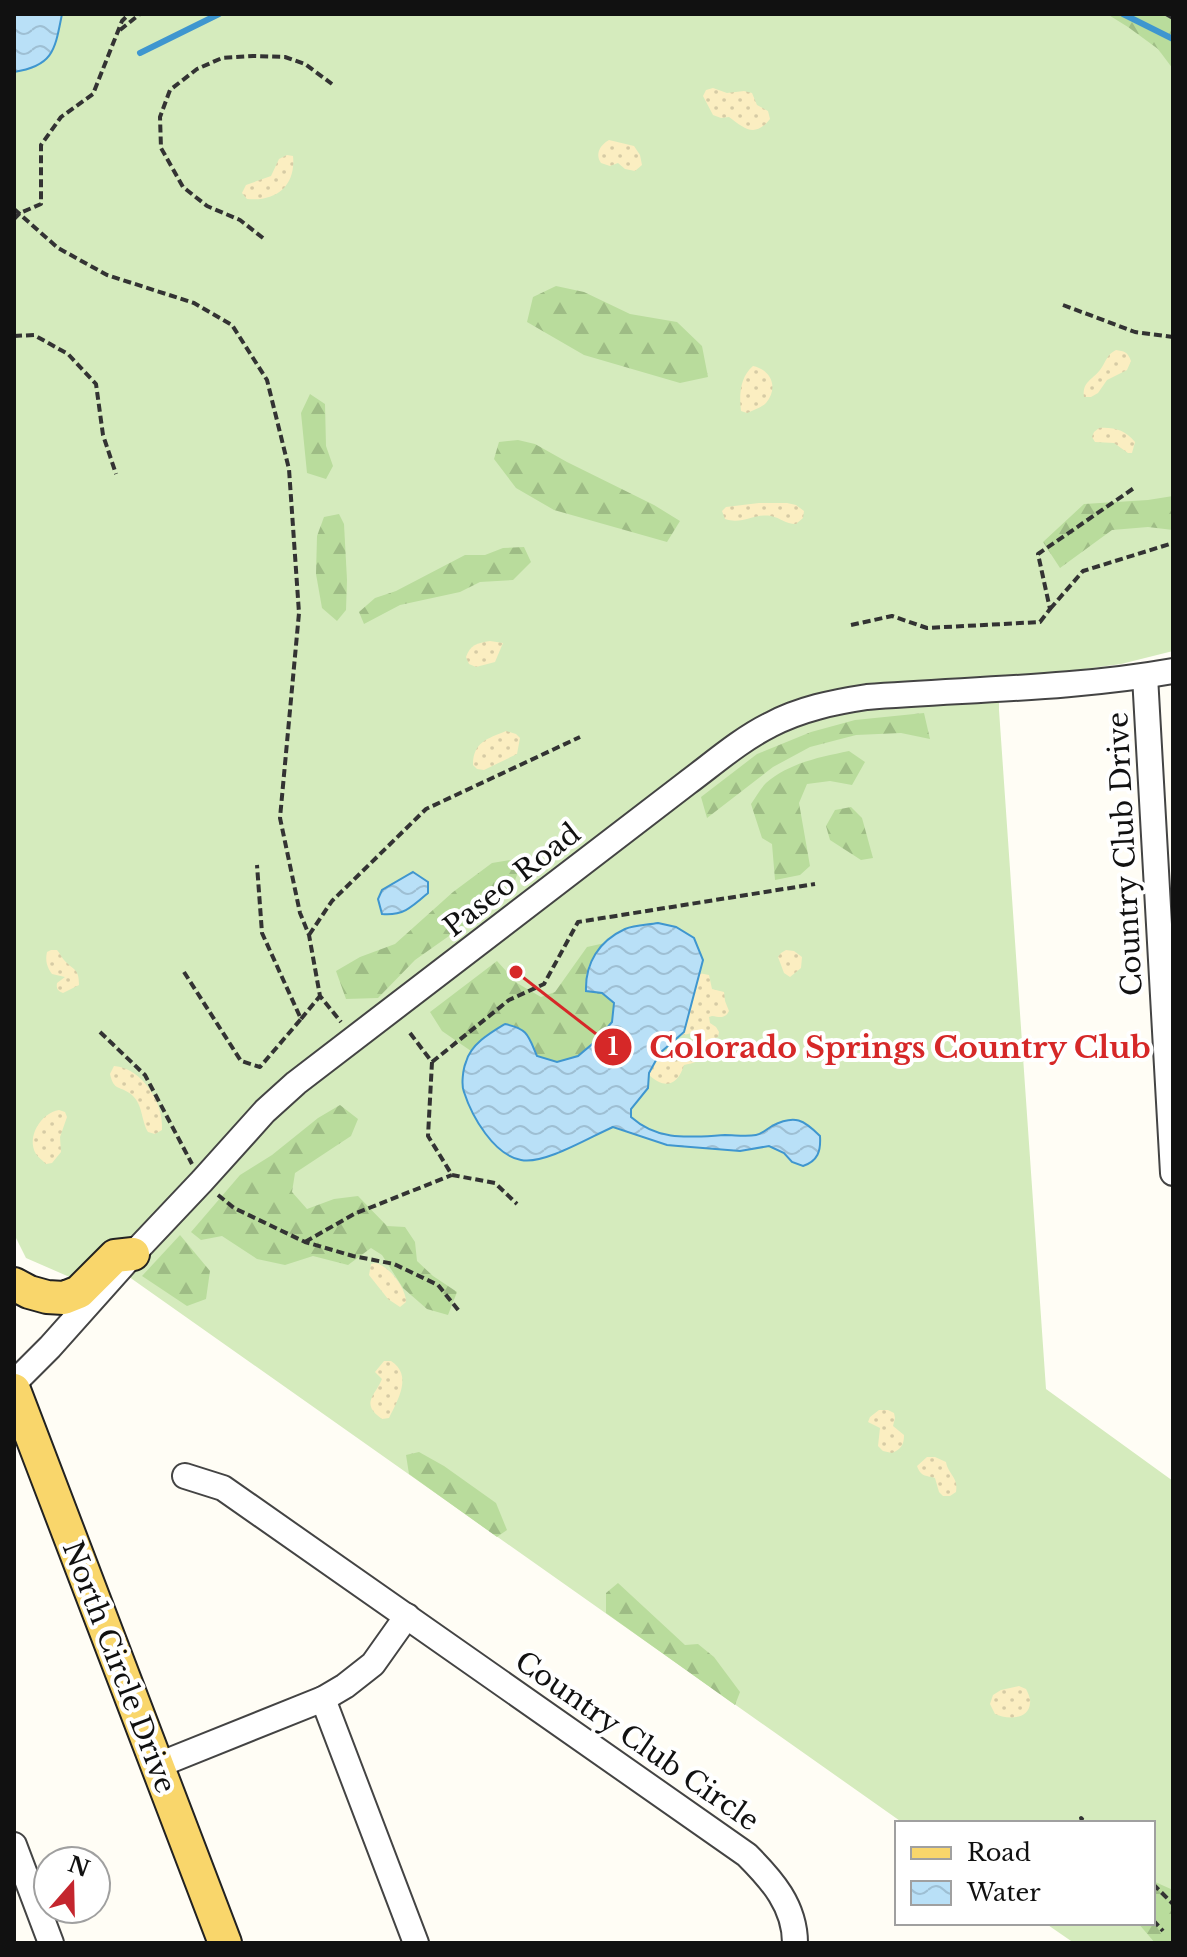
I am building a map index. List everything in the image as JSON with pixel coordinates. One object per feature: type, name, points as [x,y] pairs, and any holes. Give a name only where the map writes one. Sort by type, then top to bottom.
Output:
[{"type":"main road","points":[[14,1284],[29,1292],[64,1298],[79,1292],[115,1256],[133,1254]]},
{"type":"main road","name":"North Circle Drive","points":[[14,1390],[225,1943]]},
{"type":"street","name":"Paseo Road","points":[[14,1383],[265,1111],[353,1038],[729,751],[768,726],[822,706],[867,697],[1015,689],[1173,671]]},
{"type":"street","name":"Country Club Drive","points":[[1145,676],[1166,932],[1173,1173]]},
{"type":"street","name":"Country Club Circle","points":[[185,1476],[223,1488],[747,1855],[766,1874],[789,1910],[795,1927],[795,1943]]},
{"type":"street","points":[[156,1766],[323,1699],[345,1686],[373,1664],[407,1616]]},
{"type":"street","points":[[323,1699],[416,1943]]},
{"type":"street","points":[[14,1845],[51,1943]]},
{"type":"path","points":[[14,219],[41,204],[41,145],[61,117],[93,94],[122,21],[129,14]]},
{"type":"path","points":[[118,31],[140,14]]},
{"type":"path","points":[[1166,14],[1173,18]]},
{"type":"path","points":[[263,238],[240,220],[207,206],[183,187],[161,148],[160,117],[170,90],[197,69],[222,58],[253,56],[285,57],[305,64],[332,84]]},
{"type":"path","points":[[14,209],[58,248],[107,275],[194,303],[232,325],[267,380],[289,469],[299,613],[280,818],[300,913],[309,935],[320,996],[353,1038]]},
{"type":"path","points":[[1063,305],[1135,332],[1173,337]]},
{"type":"path","points":[[14,336],[34,335],[68,354],[96,384],[103,435],[116,474]]},
{"type":"path","points":[[1050,609],[1038,554],[1134,488]]},
{"type":"path","points":[[851,625],[892,616],[927,628],[1040,622],[1083,571],[1173,543]]},
{"type":"path","points":[[309,935],[332,901],[426,809],[580,737]]},
{"type":"path","points":[[257,865],[262,933],[301,1019]]},
{"type":"path","points":[[432,1062],[509,1000],[544,984],[578,922],[815,884]]},
{"type":"path","points":[[184,972],[241,1061],[260,1067],[320,996]]},
{"type":"path","points":[[100,1032],[145,1075],[202,1181],[234,1208],[305,1242],[394,1264],[438,1285],[459,1311]]},
{"type":"path","points":[[410,1033],[432,1062],[428,1136],[452,1175]]},
{"type":"path","points":[[305,1242],[354,1214],[452,1175],[495,1183],[517,1204]]},
{"type":"path","points":[[1155,1886],[1173,1904]]},
{"type":"path","points":[[1155,1922],[1163,1931]]},
{"type":"green space","points":[[14,14],[1173,14],[1173,651],[1121,664],[999,678],[999,710],[1046,1389],[1173,1481],[1173,1943],[1074,1943],[1048,1925],[1155,1925],[1155,1821],[900,1821],[132,1279],[107,1258],[81,1282],[26,1258],[14,1234]]},
{"type":"green space","points":[[1107,14],[1173,14],[1173,69],[1158,49]]},
{"type":"green space","points":[[556,286],[584,292],[630,314],[677,322],[702,346],[708,377],[680,383],[584,355],[527,322],[533,297]]},
{"type":"green space","points":[[310,394],[325,404],[326,446],[333,466],[326,479],[307,473],[301,413]]},
{"type":"green space","points":[[518,440],[535,444],[680,521],[667,542],[554,510],[516,488],[494,459],[499,442]]},
{"type":"green space","points":[[1173,496],[1173,530],[1148,527],[1112,530],[1060,568],[1043,542],[1084,504]]},
{"type":"green space","points":[[339,514],[344,524],[347,580],[346,610],[337,621],[322,608],[316,574],[317,536],[324,517]]},
{"type":"green space","points":[[524,547],[531,562],[513,580],[480,582],[460,592],[400,605],[364,624],[359,612],[375,598],[396,591],[465,555],[485,555],[503,548]]},
{"type":"green space","points":[[924,713],[930,739],[901,733],[856,735],[810,747],[773,767],[707,818],[701,797],[757,754],[811,732],[855,720]]},
{"type":"green space","points":[[849,751],[865,762],[852,785],[830,781],[807,784],[799,803],[810,866],[800,875],[775,880],[772,844],[762,838],[751,804],[766,783],[785,770],[816,758]]},
{"type":"green space","points":[[851,807],[862,818],[873,858],[861,860],[830,840],[826,826],[835,810]]},
{"type":"green space","points":[[523,858],[513,886],[415,960],[378,998],[346,999],[336,971],[360,957],[395,944],[453,892],[492,863]]},
{"type":"green space","points":[[605,943],[590,964],[586,990],[602,992],[614,1003],[612,1022],[578,1056],[557,1062],[536,1056],[530,1039],[486,1035],[471,1051],[442,1031],[430,1012],[497,961],[517,983],[541,997],[555,992],[587,947]]},
{"type":"green space","points":[[340,1105],[358,1119],[351,1136],[295,1173],[292,1192],[307,1209],[334,1199],[358,1196],[387,1226],[405,1227],[415,1242],[417,1261],[457,1292],[448,1315],[427,1309],[403,1288],[382,1255],[371,1248],[348,1265],[313,1256],[285,1265],[257,1259],[222,1236],[201,1240],[191,1232],[240,1175]]},
{"type":"green space","points":[[180,1235],[210,1271],[206,1299],[187,1306],[142,1276]]},
{"type":"green space","points":[[419,1452],[496,1503],[507,1530],[497,1537],[409,1474],[406,1455]]},
{"type":"green space","points":[[618,1583],[685,1645],[698,1644],[714,1657],[740,1692],[735,1705],[606,1613],[606,1593]]},
{"type":"green space","points":[[1155,1882],[1173,1890],[1173,1943],[1155,1943],[1140,1925],[1155,1925]]},
{"type":"sand","points":[[713,88],[727,93],[752,93],[757,105],[768,111],[770,119],[760,128],[750,130],[729,117],[713,115],[703,96],[706,90]]},
{"type":"sand","points":[[609,140],[634,146],[642,165],[635,171],[625,169],[618,163],[610,166],[601,163],[599,150]]},
{"type":"sand","points":[[293,156],[293,167],[282,190],[267,198],[247,199],[242,193],[246,185],[271,176],[279,159]]},
{"type":"sand","points":[[1116,350],[1125,352],[1130,358],[1127,370],[1107,380],[1098,393],[1084,397],[1086,385]]},
{"type":"sand","points":[[753,366],[768,375],[772,391],[766,403],[747,413],[741,411],[740,393],[745,375]]},
{"type":"sand","points":[[1099,428],[1114,429],[1127,435],[1135,442],[1132,453],[1114,443],[1095,442],[1092,437]]},
{"type":"sand","points":[[759,503],[796,505],[804,511],[803,518],[796,524],[765,516],[731,520],[725,519],[722,511],[726,507]]},
{"type":"sand","points":[[490,641],[503,643],[495,662],[476,667],[469,664],[466,657],[472,647]]},
{"type":"sand","points":[[506,731],[520,738],[517,754],[484,770],[477,769],[473,765],[478,746]]},
{"type":"sand","points":[[51,950],[57,950],[75,970],[79,985],[63,993],[58,990],[57,983],[65,977],[52,974],[49,969],[46,955]]},
{"type":"sand","points":[[786,950],[802,957],[801,968],[790,977],[784,973],[778,957]]},
{"type":"sand","points":[[699,973],[709,975],[712,989],[724,992],[729,1011],[724,1016],[709,1017],[710,1023],[719,1032],[718,1037],[707,1041],[695,1032],[680,1036],[684,1032]]},
{"type":"sand","points":[[680,1043],[701,1054],[693,1063],[684,1065],[675,1081],[660,1083],[649,1075],[658,1056],[669,1056],[674,1045]]},
{"type":"sand","points":[[114,1066],[134,1073],[149,1089],[159,1109],[162,1130],[155,1134],[148,1132],[136,1099],[113,1083],[110,1074]]},
{"type":"sand","points":[[59,1110],[65,1112],[67,1117],[60,1137],[61,1152],[52,1163],[46,1164],[33,1147],[34,1133],[46,1116]]},
{"type":"sand","points":[[376,1263],[392,1273],[400,1285],[406,1302],[400,1307],[388,1299],[369,1275],[371,1264]]},
{"type":"sand","points":[[384,1361],[391,1361],[398,1367],[402,1388],[389,1418],[382,1419],[370,1404],[382,1379],[375,1372]]},
{"type":"sand","points":[[879,1410],[894,1413],[893,1426],[904,1435],[901,1446],[892,1453],[878,1446],[880,1428],[868,1422]]},
{"type":"sand","points":[[927,1457],[946,1462],[956,1483],[956,1492],[943,1496],[935,1478],[920,1472],[917,1466]]},
{"type":"sand","points":[[1019,1686],[1026,1689],[1030,1698],[1026,1713],[1010,1717],[995,1714],[990,1704],[993,1695]]},
{"type":"water","points":[[14,14],[62,14],[50,54],[37,65],[14,72]]},
{"type":"water","points":[[413,872],[428,882],[428,893],[402,912],[382,914],[378,899],[382,890]]},
{"type":"water","points":[[658,923],[676,927],[694,938],[703,960],[684,1032],[660,1053],[649,1073],[648,1088],[631,1109],[631,1117],[653,1131],[687,1137],[752,1136],[780,1122],[799,1120],[820,1136],[818,1155],[808,1164],[803,1166],[792,1162],[784,1153],[769,1146],[740,1151],[667,1145],[613,1127],[554,1154],[521,1160],[502,1151],[478,1123],[463,1089],[466,1062],[477,1044],[505,1024],[526,1034],[537,1056],[557,1062],[578,1056],[612,1022],[614,1003],[602,993],[586,991],[588,971],[595,954],[608,940],[625,929]]},
{"type":"waterway","points":[[140,53],[219,14]]},
{"type":"waterway","points":[[1123,14],[1173,39]]},
{"type":"place","name":"Colorado Springs Country Club","points":[[516,972]]}]
